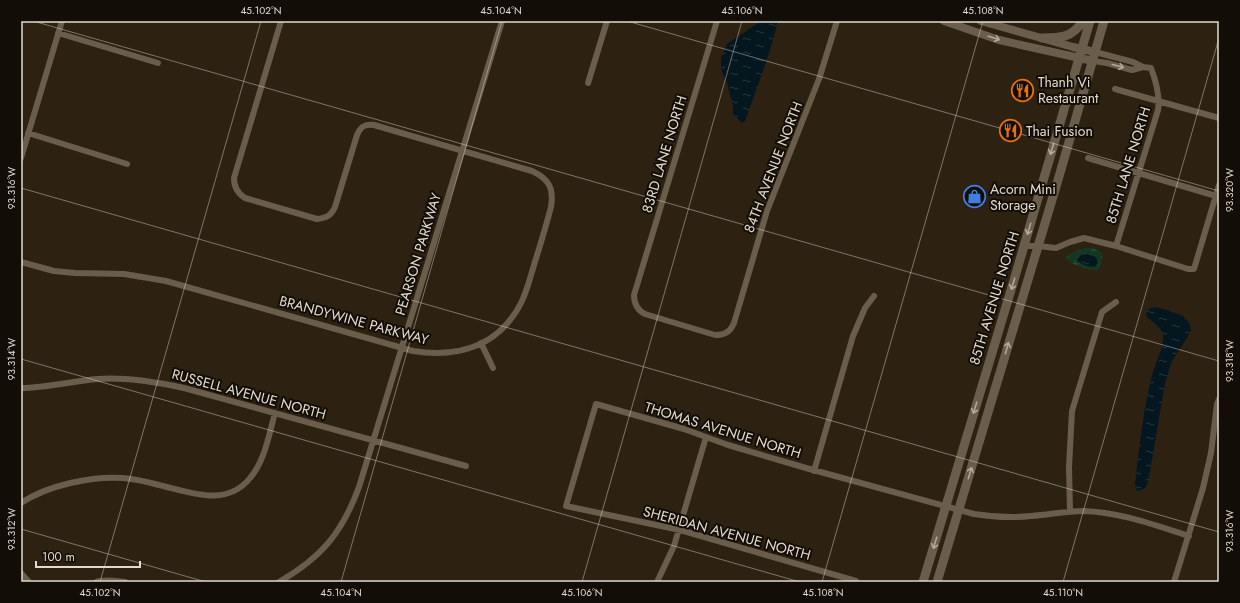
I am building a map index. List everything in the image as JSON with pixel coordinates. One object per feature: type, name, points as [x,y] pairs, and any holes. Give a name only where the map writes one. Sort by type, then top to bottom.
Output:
[{"type":"main road","points":[[1042,38],[1058,38],[1065,36],[1076,30],[1083,21]]},
{"type":"main road","name":"85TH AVENUE NORTH","points":[[923,582],[1090,21]]},
{"type":"main road","name":"85TH AVENUE NORTH","points":[[938,582],[1104,21]]},
{"type":"street","points":[[21,158],[62,21]]},
{"type":"street","name":"BRANDYWINE PARKWAY","points":[[21,262],[54,271],[124,274],[166,281],[402,348],[429,354],[445,354],[476,346],[502,328],[513,316],[527,288],[551,207],[552,199],[550,185],[545,179],[532,171],[374,125],[363,126],[359,130],[335,207],[329,216],[323,219],[317,219],[245,198],[238,192],[234,185],[234,178],[281,21]]},
{"type":"street","name":"PEARSON PARKWAY","points":[[280,582],[313,559],[328,544],[341,527],[351,508],[402,348],[461,150],[502,21]]},
{"type":"street","points":[[588,83],[607,21]]},
{"type":"street","name":"83RD LANE NORTH","points":[[717,21],[634,295],[634,301],[640,312],[715,335],[727,333],[734,323]]},
{"type":"street","name":"84TH AVENUE NORTH","points":[[734,323],[767,211],[819,79],[837,21]]},
{"type":"street","points":[[944,21],[999,40],[1081,54],[1096,52],[1133,62],[1143,67]]},
{"type":"street","points":[[981,21],[1042,38],[1081,54],[1093,61],[1132,70],[1143,67]]},
{"type":"street","points":[[58,33],[158,63]]},
{"type":"street","name":"85TH LANE NORTH","points":[[1116,246],[1159,102],[1156,83],[1150,68],[1143,67]]},
{"type":"street","points":[[1115,89],[1219,118]]},
{"type":"street","points":[[28,133],[127,164]]},
{"type":"street","points":[[1088,158],[1216,196]]},
{"type":"street","points":[[1024,246],[1056,248],[1084,238],[1116,246],[1188,269],[1194,269],[1219,185]]},
{"type":"street","points":[[814,471],[853,336],[865,308],[874,296]]},
{"type":"street","points":[[1070,512],[1069,467],[1072,411],[1102,312],[1116,302]]},
{"type":"street","points":[[481,343],[493,368]]},
{"type":"street","name":"RUSSELL AVENUE NORTH","points":[[21,388],[36,388],[98,379],[142,380],[184,388],[466,466]]},
{"type":"street","points":[[1174,582],[1199,503],[1207,470],[1219,399]]},
{"type":"street","name":"THOMAS AVENUE NORTH","points":[[566,506],[596,404],[684,429],[728,445],[814,471],[959,510],[992,517],[1012,518],[1070,512],[1095,512],[1120,515],[1189,536]]},
{"type":"street","points":[[21,503],[62,485],[107,478],[124,478],[141,481],[198,495],[209,496],[231,492],[250,479],[256,469],[261,459],[275,413]]},
{"type":"street","points":[[657,582],[680,530],[706,437]]},
{"type":"street","name":"SHERIDAN AVENUE NORTH","points":[[566,506],[680,530],[856,582]]},
{"type":"street","points":[[21,573],[29,582]]},
{"type":"street","points":[[96,582],[125,582]]},
{"type":"green space","points":[[1092,248],[1101,252],[1102,259],[1098,270],[1091,270],[1081,267],[1068,261],[1066,258],[1077,250]]},
{"type":"water","points":[[761,21],[778,21],[767,59],[745,122],[742,123],[733,114],[733,107],[728,86],[721,69],[721,58],[727,44]]},
{"type":"water","points":[[1087,254],[1096,257],[1098,263],[1096,266],[1086,266],[1077,260],[1081,255]]},
{"type":"water","points":[[1156,307],[1183,316],[1189,323],[1191,330],[1172,361],[1165,383],[1148,483],[1145,488],[1139,491],[1136,490],[1135,484],[1144,416],[1152,375],[1161,349],[1163,338],[1163,334],[1160,329],[1146,316],[1147,310]]},
{"type":"place","name":"Thanh Vi Restaurant","points":[[1023,90]]},
{"type":"place","name":"Thai Fusion","points":[[1011,131]]},
{"type":"place","name":"Acorn Mini Storage","points":[[975,197]]}]
